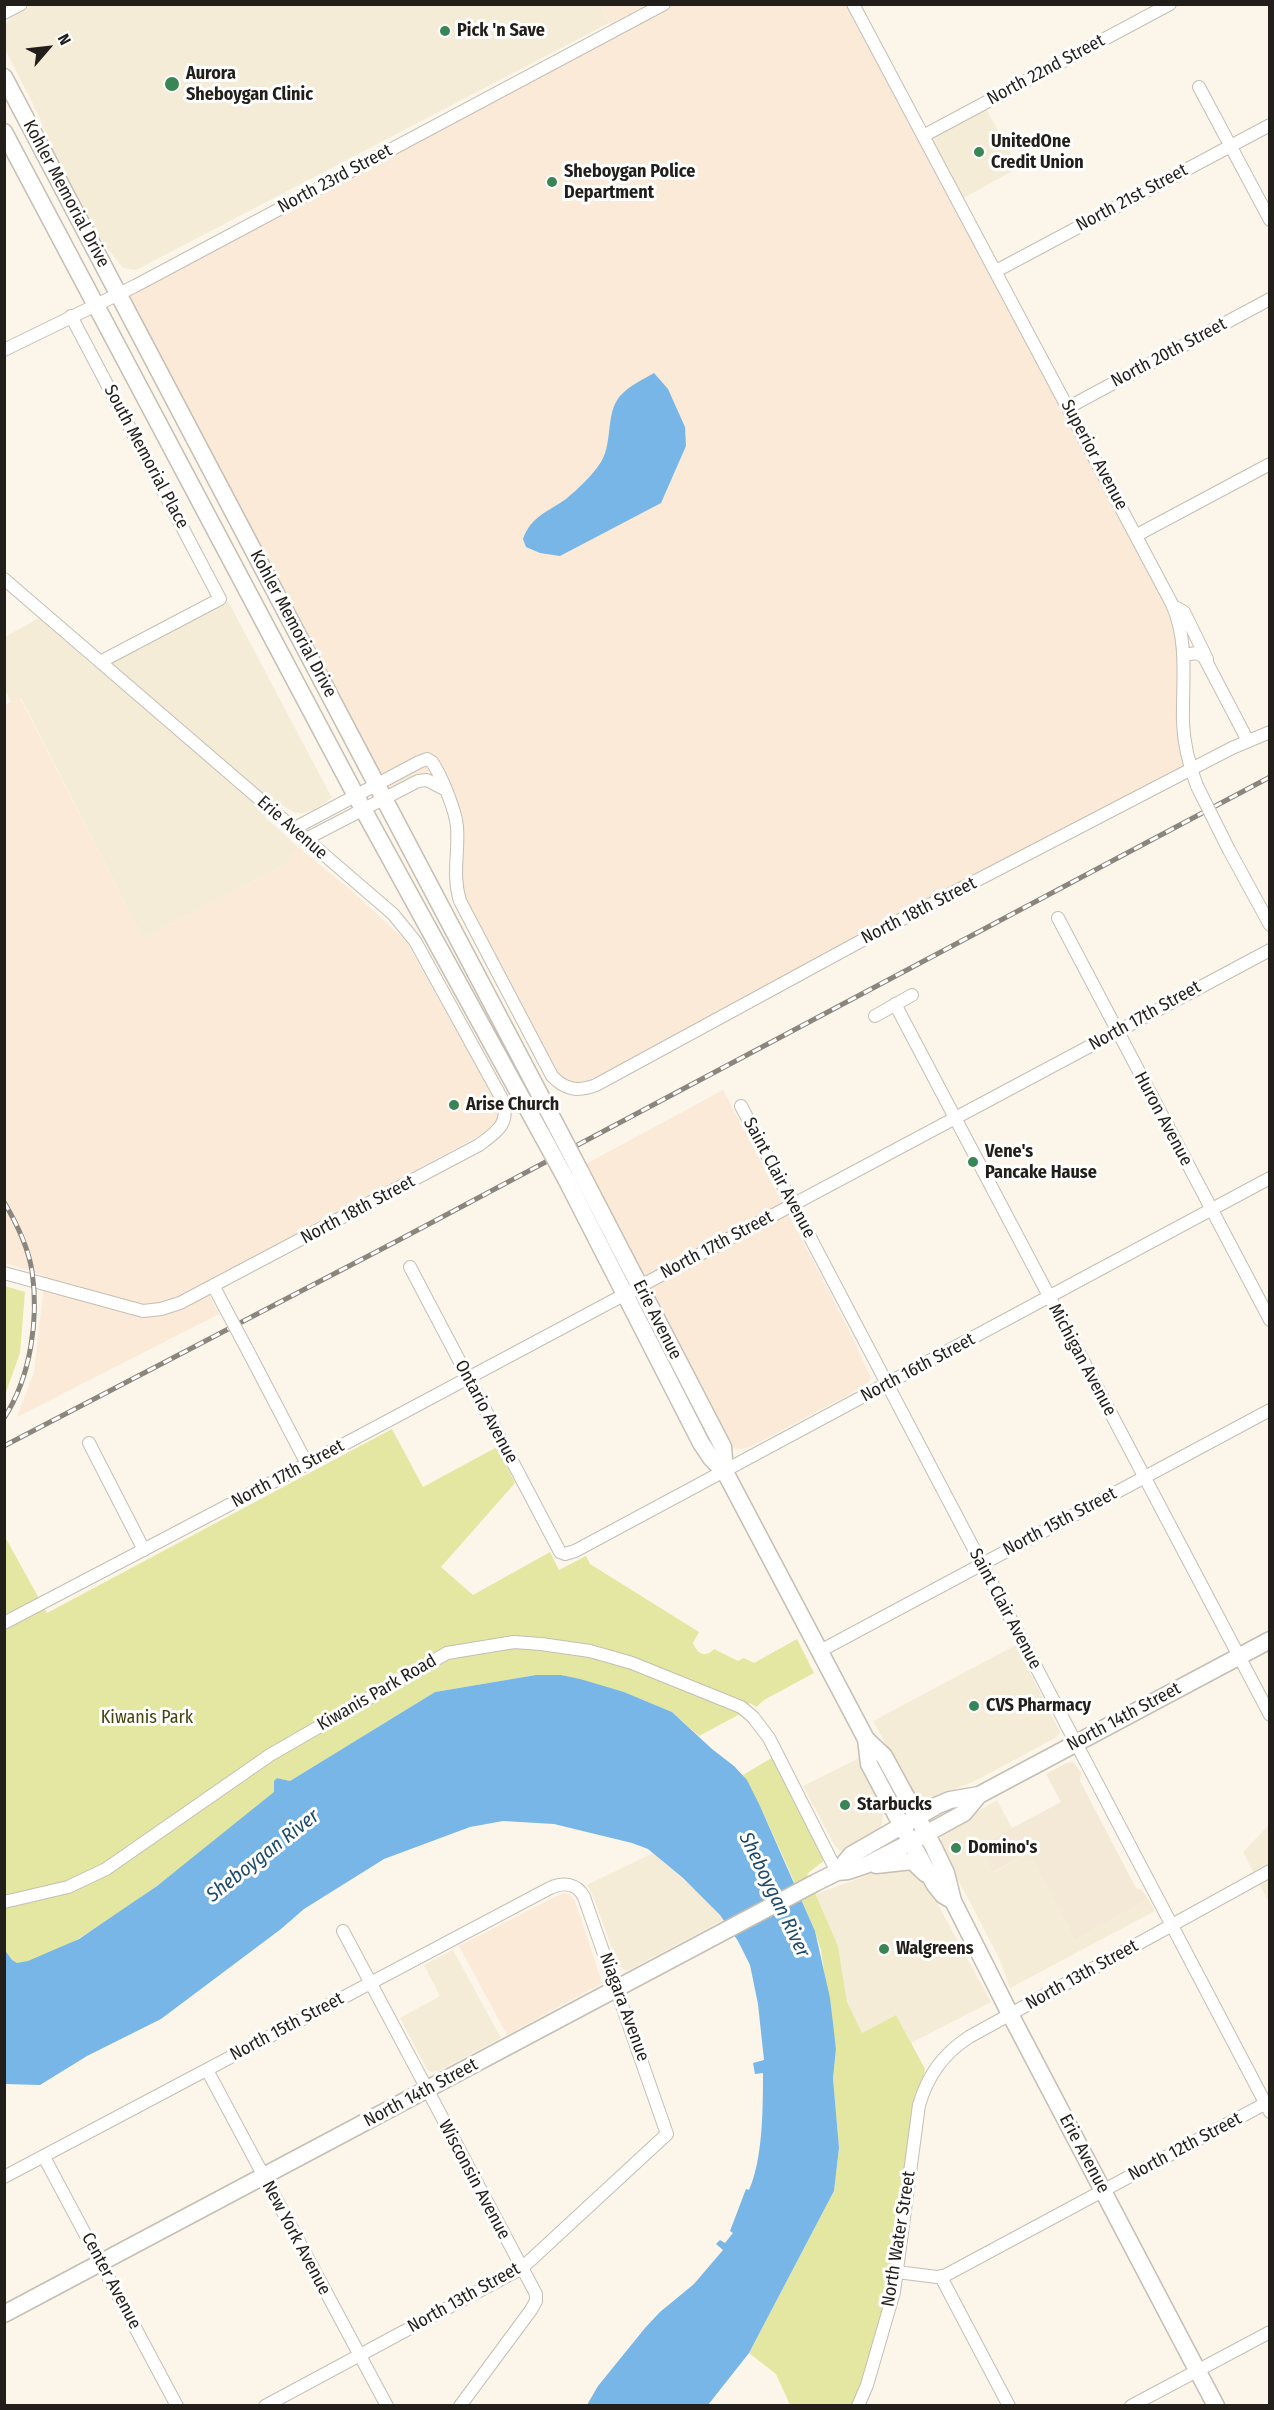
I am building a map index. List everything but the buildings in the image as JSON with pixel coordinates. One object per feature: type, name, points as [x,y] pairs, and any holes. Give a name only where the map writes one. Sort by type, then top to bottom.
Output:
[{"type":"main road","name":"Kohler Memorial Drive","points":[[4,77],[380,791],[550,1133]]},
{"type":"main road","name":"Kohler Memorial Drive","points":[[4,132],[360,802],[573,1175]]},
{"type":"main road","name":"Erie Avenue","points":[[573,1175],[633,1290],[723,1446],[725,1472],[866,1739],[869,1764],[933,1882],[941,1893],[953,1901]]},
{"type":"main road","name":"North 14th Street","points":[[837,1872],[851,1855],[917,1816],[946,1802],[979,1795],[1269,1640]]},
{"type":"main road","name":"Erie Avenue","points":[[866,1739],[884,1756],[927,1834],[945,1869],[953,1901],[1010,2014],[1216,2406]]},
{"type":"main road","name":"North 14th Street","points":[[4,2314],[815,1883],[837,1872],[866,1865],[927,1834],[967,1811],[979,1795]]},
{"type":"main road","points":[[866,1865],[912,1861],[933,1882]]},
{"type":"street","points":[[4,13],[21,4]]},
{"type":"street","name":"North 23rd Street","points":[[4,351],[119,294],[664,4]]},
{"type":"street","name":"Superior Avenue","points":[[853,4],[1173,606],[1179,623],[1183,655],[1183,725],[1191,769],[1197,786],[1269,925]]},
{"type":"street","name":"North 22nd Street","points":[[923,136],[1170,4]]},
{"type":"street","points":[[1198,87],[1269,220]]},
{"type":"street","name":"North 21st Street","points":[[996,271],[1269,125]]},
{"type":"street","name":"North 20th Street","points":[[1069,407],[1269,299]]},
{"type":"street","name":"South Memorial Place","points":[[71,316],[220,599],[100,662]]},
{"type":"street","points":[[1137,535],[1269,464]]},
{"type":"street","name":"Erie Avenue","points":[[4,579],[393,914],[415,941],[502,1099],[505,1117],[500,1130]]},
{"type":"street","points":[[1173,606],[1184,612],[1248,741]]},
{"type":"street","points":[[1183,655],[1201,654],[1214,674]]},
{"type":"street","name":"North 18th Street","points":[[444,789],[452,806],[457,826],[454,873],[460,901],[552,1076],[569,1089],[581,1090],[596,1085],[883,929],[1191,769],[1269,732]]},
{"type":"street","points":[[306,839],[427,759],[435,765],[444,789]]},
{"type":"street","points":[[380,791],[421,780],[433,782],[444,789]]},
{"type":"street","points":[[293,829],[360,802]]},
{"type":"street","name":"Huron Avenue","points":[[1058,918],[1269,1320]]},
{"type":"street","name":"North 17th Street","points":[[4,1623],[469,1378],[1269,950]]},
{"type":"street","points":[[875,1016],[912,995]]},
{"type":"street","name":"Michigan Avenue","points":[[895,1004],[1269,1715]]},
{"type":"street","name":"Saint Clair Avenue","points":[[741,1106],[1171,1926],[1268,2106]]},
{"type":"street","name":"North 18th Street","points":[[4,1273],[143,1311],[161,1309],[214,1287],[479,1145],[500,1130]]},
{"type":"street","name":"North 16th Street","points":[[565,1554],[575,1551],[725,1472],[1269,1178]]},
{"type":"street","name":"Ontario Avenue","points":[[410,1267],[560,1552],[565,1554]]},
{"type":"street","points":[[214,1287],[307,1464]]},
{"type":"street","name":"North 15th Street","points":[[820,1651],[1269,1410]]},
{"type":"street","points":[[88,1443],[144,1550]]},
{"type":"street","name":"Kiwanis Park Road","points":[[4,1902],[68,1887],[106,1869],[280,1749],[447,1653],[514,1642],[591,1651],[632,1663],[741,1707],[758,1722],[769,1738],[837,1872]]},
{"type":"street","name":"North 13th Street","points":[[919,2105],[931,2074],[945,2057],[964,2041],[1269,1871]]},
{"type":"street","name":"North 15th Street","points":[[4,2177],[553,1887],[562,1884],[572,1886]]},
{"type":"street","name":"Niagara Avenue","points":[[572,1886],[584,1895],[667,2134]]},
{"type":"street","name":"Wisconsin Avenue","points":[[343,1931],[536,2294],[536,2301],[460,2406]]},
{"type":"street","name":"New York Avenue","points":[[207,2070],[387,2406]]},
{"type":"street","name":"North Water Street","points":[[858,2406],[867,2385],[894,2292],[919,2105]]},
{"type":"street","name":"North 12th Street","points":[[941,2277],[1103,2190],[1268,2106]]},
{"type":"street","name":"North 13th Street","points":[[265,2406],[522,2268],[667,2134]]},
{"type":"street","name":"Center Avenue","points":[[44,2157],[177,2406]]},
{"type":"street","points":[[897,2272],[941,2277],[1009,2406]]},
{"type":"street","points":[[1131,2406],[1269,2332]]},
{"type":"shaded area","points":[[34,4],[600,4],[609,23],[136,270],[123,268],[97,235],[55,157],[37,112],[5,49],[4,26],[13,16]]},
{"type":"shaded area","points":[[600,5],[853,5],[1172,604],[1191,769],[595,1086],[563,1086],[460,901],[456,827],[431,770],[384,798],[119,294],[614,30]]},
{"type":"shaded area","points":[[983,103],[1018,168],[958,201],[923,136]]},
{"type":"shaded area","points":[[228,601],[332,798],[314,810],[301,813],[294,812],[278,803],[265,817],[298,847],[287,864],[143,938],[21,698],[11,702],[5,689],[5,637],[39,618],[97,669]]},
{"type":"shaded area","points":[[20,698],[143,938],[287,864],[298,847],[352,891],[406,941],[494,1097],[499,1115],[497,1122],[488,1131],[203,1284],[219,1314],[17,1417],[34,1372],[45,1276],[5,1263],[4,705]]},
{"type":"shaded area","points":[[723,1090],[847,1326],[871,1378],[865,1386],[750,1447],[741,1449],[735,1449],[725,1438],[584,1165]]},
{"type":"shaded area","points":[[1016,1645],[1060,1732],[1057,1737],[975,1781],[933,1798],[914,1795],[873,1721]]},
{"type":"shaded area","points":[[859,1758],[883,1812],[882,1824],[878,1832],[841,1851],[835,1846],[803,1786]]},
{"type":"shaded area","points":[[1073,1762],[1081,1772],[1080,1781],[1136,1888],[1142,1890],[1148,1899],[1075,1939],[1032,1857],[1028,1858],[1026,1854],[993,1872],[980,1845],[1061,1802],[1046,1774],[1066,1763]]},
{"type":"shaded area","points":[[997,1800],[1012,1828],[980,1845],[994,1872],[1026,1854],[1032,1856],[1075,1938],[1148,1899],[1155,1911],[1010,1988],[999,1958],[939,1843],[944,1832]]},
{"type":"shaded area","points":[[1269,1825],[1269,1901],[1268,1901],[1243,1852]]},
{"type":"shaded area","points":[[653,1853],[706,1899],[723,1920],[629,1970],[624,1970],[618,1965],[587,1885]]},
{"type":"shaded area","points":[[905,1865],[923,1877],[991,2002],[911,2043],[896,2015],[862,2033],[847,2002],[838,1946],[816,1894],[893,1866]]},
{"type":"shaded area","points":[[563,1893],[570,1895],[575,1901],[602,1983],[507,2035],[459,1946]]},
{"type":"shaded area","points":[[453,1950],[501,2038],[438,2071],[431,2072],[427,2069],[400,2018],[440,1996],[424,1965]]},
{"type":"green space","points":[[5,1286],[25,1292],[20,1353],[5,1395]]},
{"type":"green space","name":"Kiwanis Park","points":[[392,1429],[423,1487],[497,1447],[515,1483],[441,1567],[473,1595],[550,1552],[559,1570],[586,1556],[590,1564],[699,1632],[693,1643],[702,1654],[707,1654],[714,1649],[738,1661],[744,1658],[754,1663],[797,1639],[814,1673],[764,1700],[756,1707],[750,1703],[740,1714],[699,1736],[672,1712],[624,1692],[561,1675],[536,1675],[435,1692],[290,1781],[277,1778],[275,1792],[266,1801],[169,1877],[97,1927],[64,1947],[36,1960],[14,1962],[4,1949],[4,1535],[47,1613]]},
{"type":"green space","points":[[773,1757],[825,1860],[807,1874],[838,1946],[847,2002],[862,2033],[896,2015],[925,2069],[894,2288],[856,2405],[790,2405],[776,2374],[749,2353],[834,2191],[839,2148],[833,2078],[836,2049],[821,1950],[786,1863],[743,1775]]},
{"type":"water","points":[[654,373],[668,389],[685,427],[686,446],[661,503],[560,556],[540,553],[526,547],[523,539],[535,520],[566,499],[601,462],[607,445],[613,408],[617,400],[630,387]]},
{"type":"water","name":"Sheboygan River","points":[[536,1675],[561,1675],[580,1679],[624,1692],[672,1712],[734,1766],[747,1780],[760,1806],[815,1931],[830,1998],[836,2049],[833,2078],[839,2148],[834,2191],[749,2353],[708,2405],[587,2405],[598,2386],[645,2328],[660,2312],[694,2284],[723,2250],[716,2244],[720,2240],[725,2243],[733,2233],[730,2231],[746,2189],[749,2190],[754,2177],[760,2148],[763,2073],[755,2074],[753,2063],[764,2060],[758,2004],[750,1965],[738,1941],[720,1915],[683,1878],[648,1849],[554,1824],[503,1821],[470,1827],[384,1859],[304,1909],[281,1929],[161,2019],[87,2056],[40,2085],[5,2084],[4,1949],[17,1963],[28,1961],[79,1939],[157,1886],[274,1792],[274,1781],[277,1778],[290,1781],[435,1692]]},
{"type":"railway","points":[[4,1446],[397,1241],[1270,777]]},
{"type":"railway","points":[[4,1202],[25,1244],[34,1289],[33,1327],[27,1366],[4,1418]]},
{"type":"place","name":"Pick 'n Save","points":[[445,31]]},
{"type":"place","name":"Aurora Sheboygan Clinic","points":[[172,84]]},
{"type":"place","name":"UnitedOne Credit Union","points":[[979,152]]},
{"type":"place","name":"Sheboygan Police Department","points":[[552,182]]},
{"type":"place","name":"Arise Church","points":[[454,1105]]},
{"type":"place","name":"Vene's Pancake Hause","points":[[973,1162]]},
{"type":"place","name":"CVS Pharmacy","points":[[974,1706]]},
{"type":"place","name":"Starbucks","points":[[845,1805]]},
{"type":"place","name":"Domino's","points":[[956,1848]]},
{"type":"place","name":"Walgreens","points":[[884,1949]]}]
